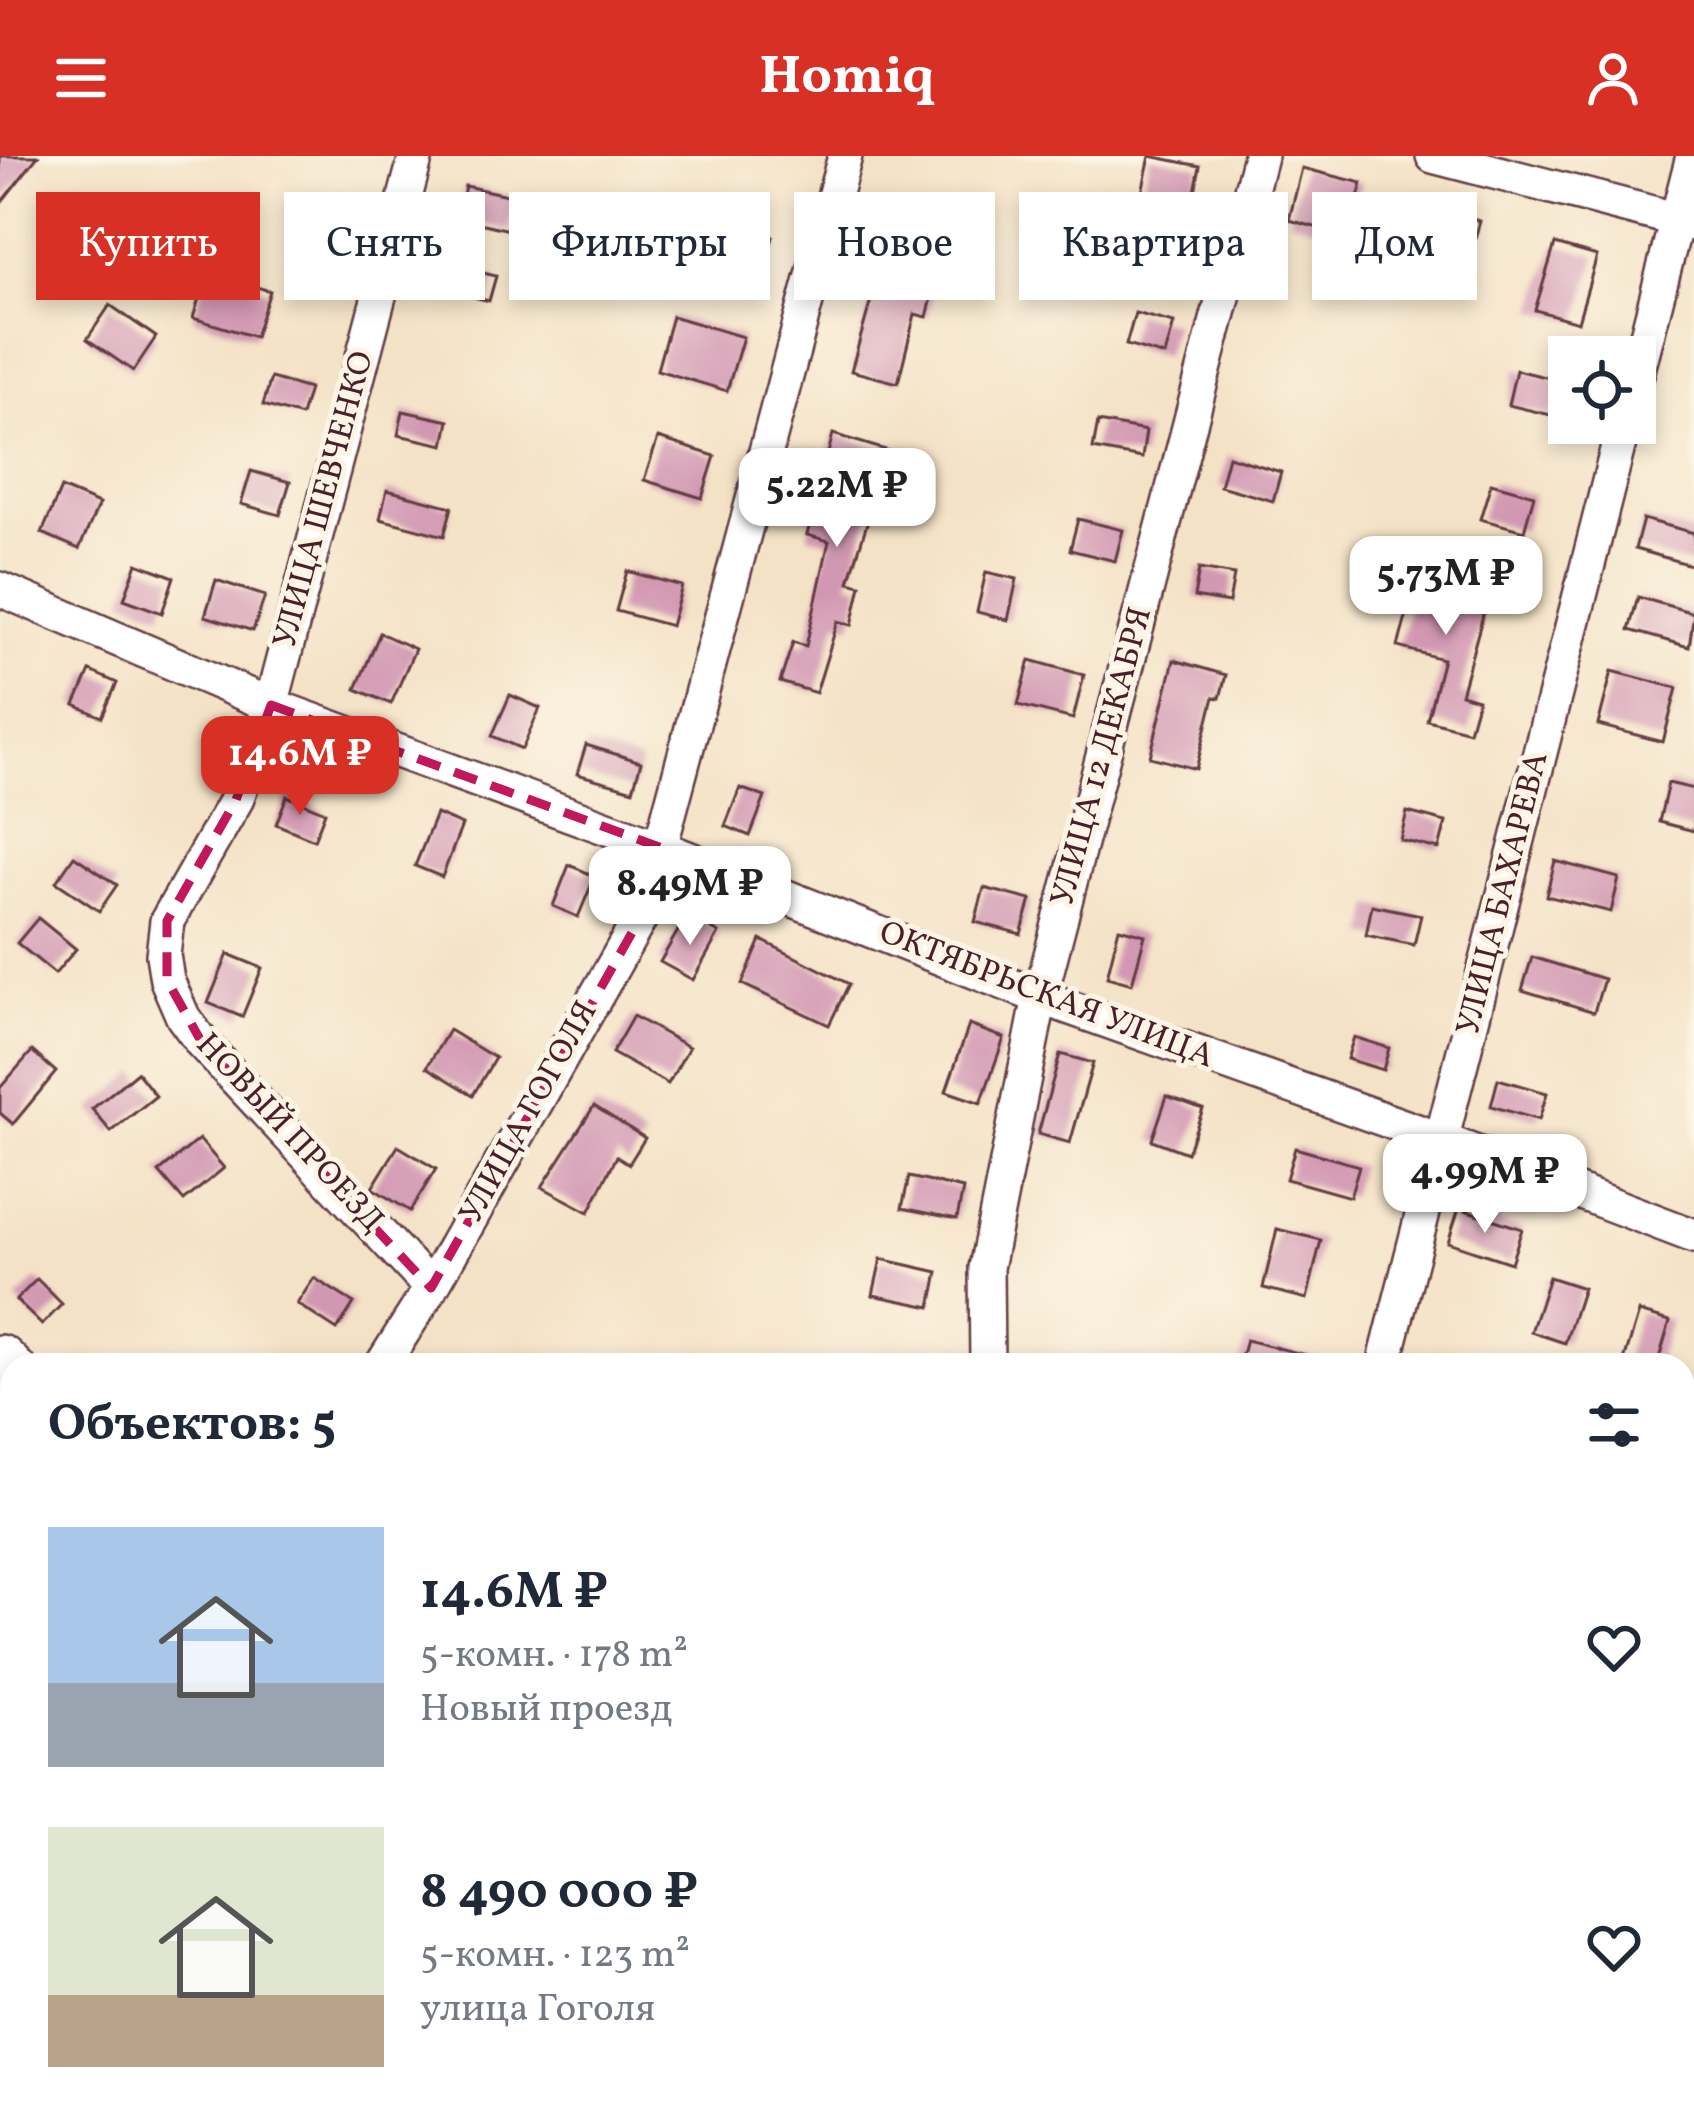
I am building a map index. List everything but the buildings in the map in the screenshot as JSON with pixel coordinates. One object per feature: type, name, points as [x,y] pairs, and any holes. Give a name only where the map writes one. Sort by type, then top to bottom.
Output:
[{"type":"street","name":"УЛИЦА ШЕВЧЕНКО","points":[[271,706],[416,156]]},
{"type":"street","name":"УЛИЦА ГОГОЛЯ","points":[[390,1353],[642,915],[845,156]]},
{"type":"street","name":"УЛИЦА 12 ДЕКАБРЯ","points":[[987,1353],[986,1268],[1040,997],[1260,156]]},
{"type":"street","points":[[1433,156],[1686,220]]},
{"type":"street","points":[[1649,336],[1686,220],[1693,156]]},
{"type":"street","name":"УЛИЦА БАХАРЕВА","points":[[1387,1353],[1619,444]]},
{"type":"street","name":"ОКТЯБРЬСКАЯ УЛИЦА","points":[[0,589],[271,706],[662,848],[1040,997],[1442,1140],[1694,1236]]},
{"type":"street","name":"НОВЫЙ ПРОЕЗД","points":[[271,706],[236,800],[167,921],[163,955],[167,980],[183,1017],[202,1043],[431,1288]]},
{"type":"highlighted area","points":[[271,705],[662,848],[642,915],[431,1288],[202,1043],[167,980],[167,921],[236,800]]}]
